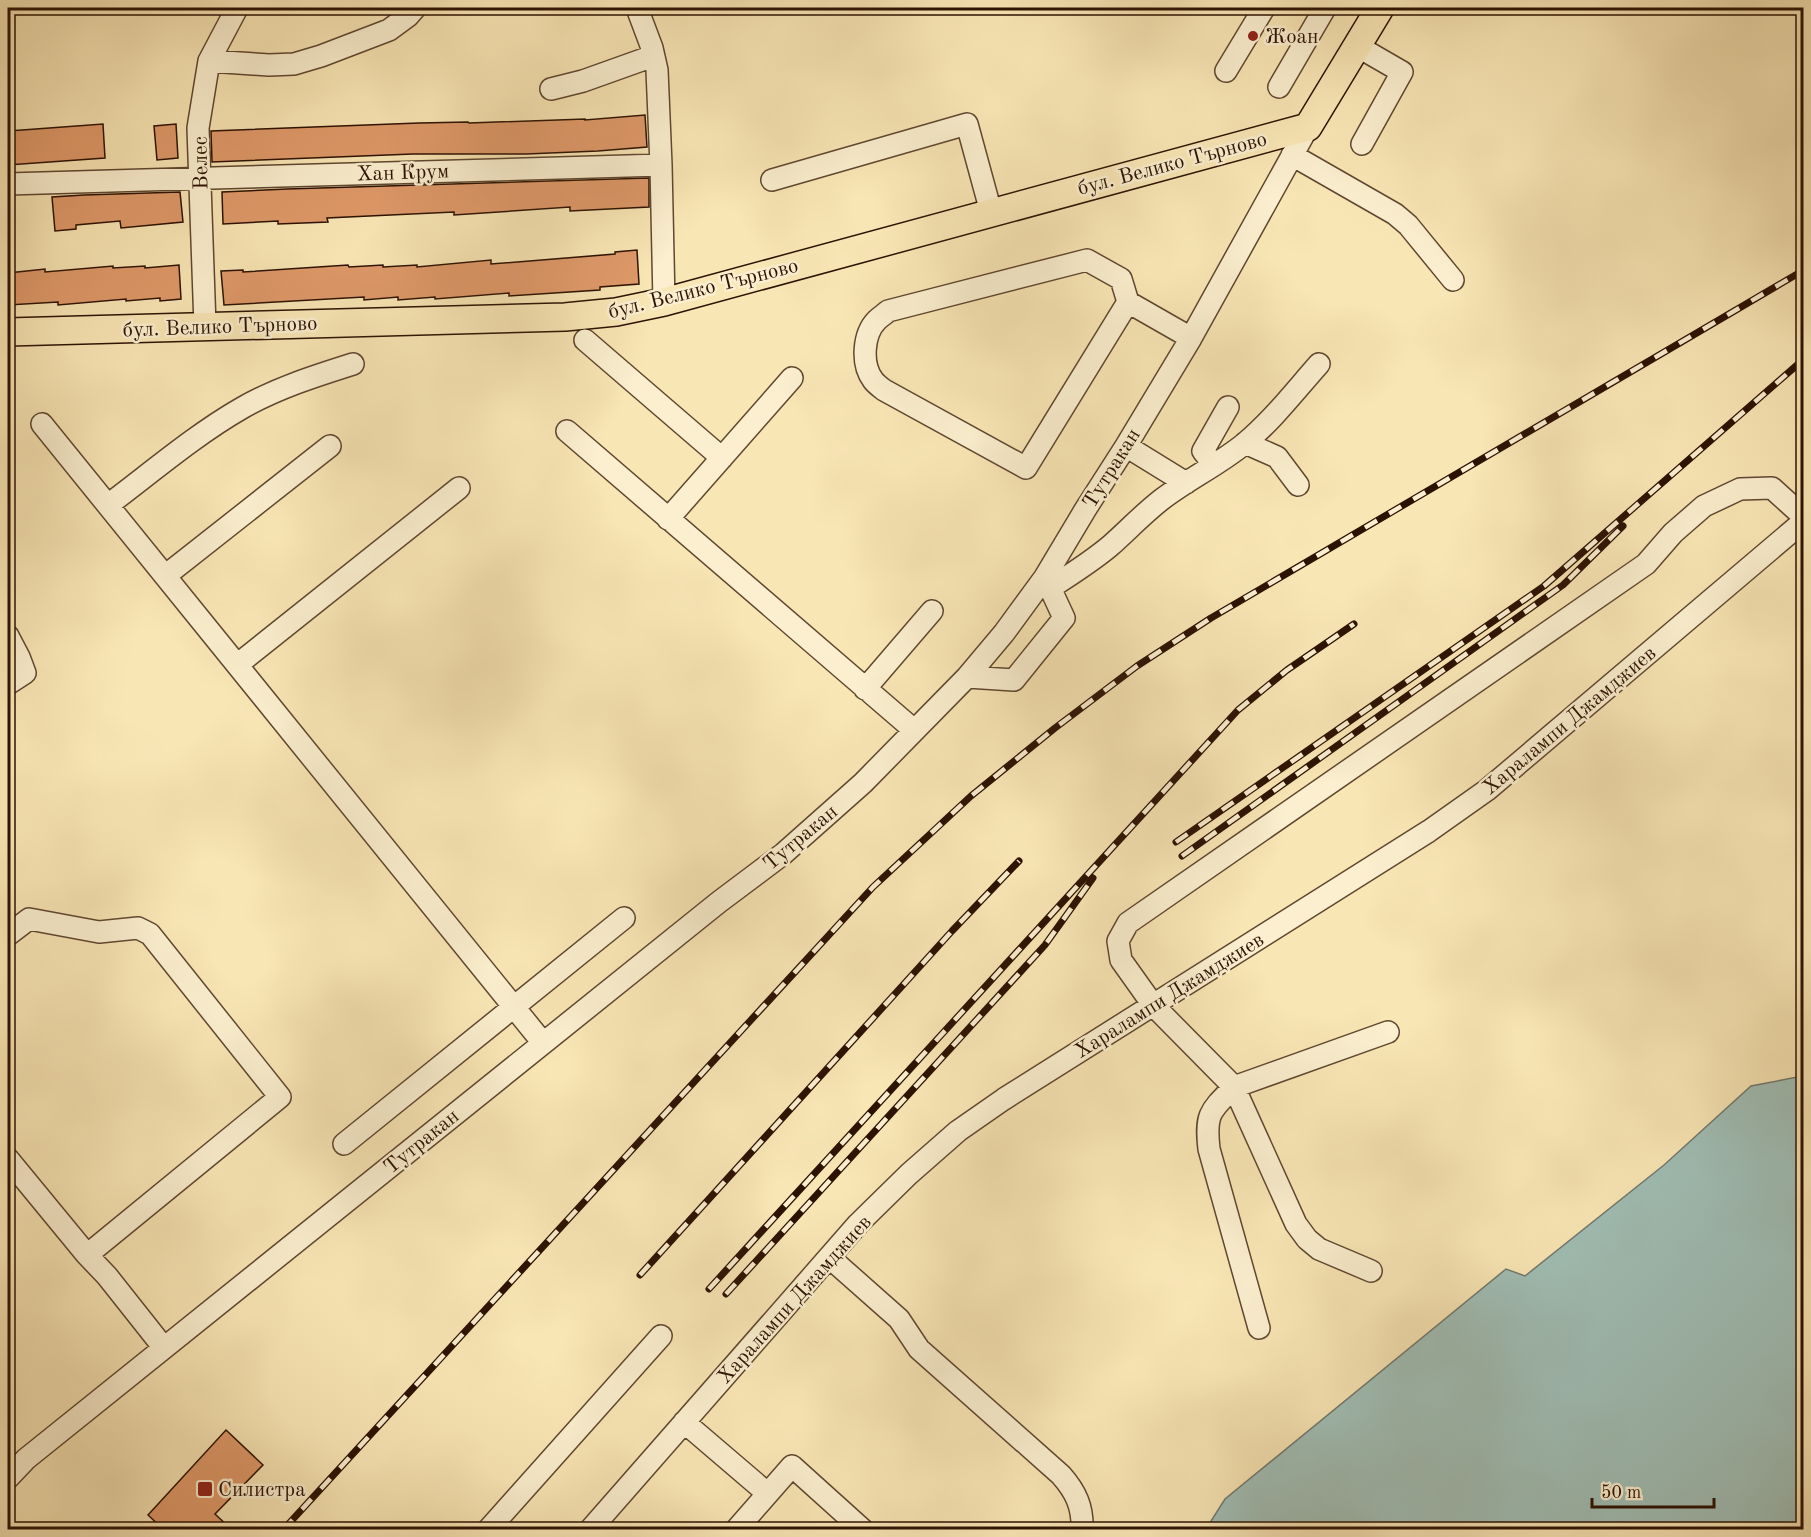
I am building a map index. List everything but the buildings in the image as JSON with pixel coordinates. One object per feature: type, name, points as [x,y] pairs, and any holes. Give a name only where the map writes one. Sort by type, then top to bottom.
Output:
[{"type":"main road","name":"Тутракан","points":[[1308,127],[1380,8]]},
{"type":"main road","name":"бул. Велико Търново","points":[[8,332],[565,317],[616,312],[664,302],[1308,127]]},
{"type":"street","name":"Велес","points":[[206,326],[198,128],[209,61],[237,8]]},
{"type":"street","points":[[209,61],[269,65],[294,64],[389,30],[415,8]]},
{"type":"street","points":[[637,8],[657,70],[664,302]]},
{"type":"street","points":[[1226,71],[1264,8]]},
{"type":"street","points":[[1279,87],[1325,8]]},
{"type":"street","points":[[1357,46],[1402,72],[1362,144]]},
{"type":"street","points":[[552,89],[583,81],[653,56]]},
{"type":"street","points":[[772,180],[967,124],[991,212]]},
{"type":"street","name":"Тутракан","points":[[11,1468],[26,1459],[719,902],[783,854],[864,783],[967,676],[1048,583],[1084,510],[1126,446],[1191,338],[1308,127]]},
{"type":"street","points":[[1292,155],[1395,214],[1408,225],[1453,280]]},
{"type":"street","name":"Хан Крум","points":[[8,184],[661,165]]},
{"type":"street","points":[[1128,302],[1026,468],[884,390],[872,379],[867,365],[865,346],[870,331],[876,320],[888,311],[1087,260],[1121,279],[1128,302],[1191,338]]},
{"type":"street","points":[[585,340],[722,458]]},
{"type":"street","points":[[108,505],[201,435],[242,408],[277,390],[353,364]]},
{"type":"street","points":[[967,676],[1014,680],[1064,618],[1048,583],[1090,562],[1147,511],[1245,443],[1278,411],[1319,364]]},
{"type":"street","points":[[668,519],[792,378]]},
{"type":"street","points":[[1214,465],[1203,451],[1228,407]]},
{"type":"street","points":[[42,424],[543,1043]]},
{"type":"street","points":[[567,431],[914,730]]},
{"type":"street","points":[[1245,443],[1277,457],[1298,485]]},
{"type":"street","points":[[165,576],[330,446]]},
{"type":"street","points":[[1126,446],[1186,483]]},
{"type":"street","points":[[237,665],[459,488]]},
{"type":"street","points":[[1371,1271],[1320,1249],[1307,1239],[1296,1224],[1234,1087],[1153,1005],[1121,960],[1118,941],[1128,923],[1646,564],[1673,533],[1704,506],[1740,489],[1772,488],[1803,517]]},
{"type":"street","name":"Харалампи Джамджиев","points":[[590,1530],[858,1224],[909,1174],[958,1131],[1004,1099],[1429,831],[1487,790],[1803,521]]},
{"type":"street","points":[[865,689],[932,611]]},
{"type":"street","points":[[8,636],[19,657],[16,679]]},
{"type":"street","points":[[344,1144],[624,918]]},
{"type":"street","points":[[8,935],[29,919],[99,932],[138,928],[150,934],[280,1097],[87,1256]]},
{"type":"street","points":[[1259,1328],[1209,1149],[1207,1130],[1212,1109],[1234,1087],[1388,1032]]},
{"type":"street","points":[[8,1159],[87,1256],[107,1276],[164,1348]]},
{"type":"street","points":[[829,1257],[899,1319],[919,1349],[1067,1482],[1073,1489],[1080,1508],[1082,1530]]},
{"type":"street","points":[[488,1530],[661,1336]]},
{"type":"street","points":[[684,1422],[767,1493]]},
{"type":"street","points":[[736,1530],[792,1466],[863,1530]]},
{"type":"water","points":[[1803,1076],[1803,1529],[1206,1529],[1225,1499],[1506,1269],[1525,1276],[1664,1165],[1751,1086]]},
{"type":"railway","points":[[283,1530],[873,887],[971,796],[1137,666],[1211,618],[1804,270]]},
{"type":"railway","points":[[1176,842],[1544,586],[1804,359]]},
{"type":"railway","points":[[1182,856],[1563,585],[1623,526]]},
{"type":"railway","points":[[709,1289],[1238,710],[1287,670],[1354,624]]},
{"type":"railway","points":[[640,1275],[952,931],[1019,861]]},
{"type":"railway","points":[[726,1294],[1045,945],[1093,878]]},
{"type":"place","name":"Жоан","points":[[1253,36]]},
{"type":"place","name":"Силистра","points":[[205,1489]]}]
